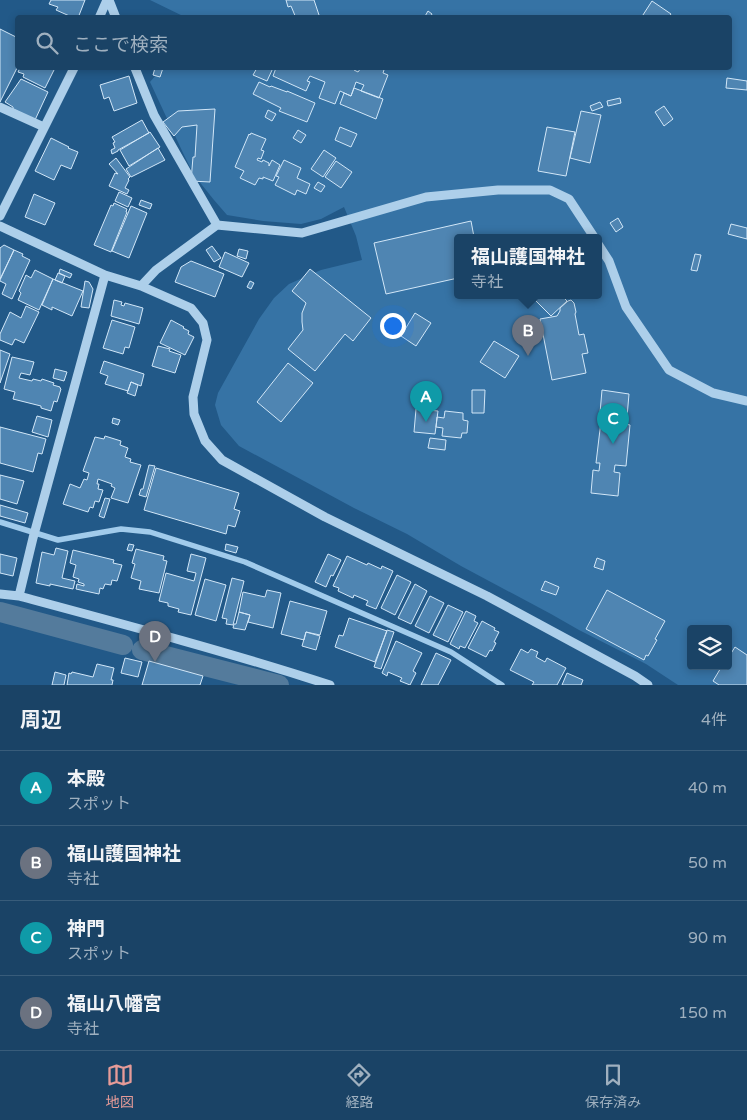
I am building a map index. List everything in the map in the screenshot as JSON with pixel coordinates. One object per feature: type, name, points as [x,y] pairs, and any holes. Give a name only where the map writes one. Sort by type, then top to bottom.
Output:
[{"type":"street","points":[[100,15],[108,0]]},
{"type":"street","points":[[108,0],[115,15]]},
{"type":"street","points":[[0,216],[73,70]]},
{"type":"street","points":[[136,70],[154,116],[217,225]]},
{"type":"street","points":[[0,107],[44,127]]},
{"type":"street","points":[[141,286],[156,270],[217,225],[302,233],[426,196],[498,190],[550,190],[569,199],[592,234]]},
{"type":"street","points":[[0,226],[105,275],[141,286],[191,308],[203,323],[207,340],[192,397],[194,414],[205,441],[222,460],[325,517],[487,596],[635,676],[648,685]]},
{"type":"street","points":[[602,250],[609,261],[626,307],[669,370],[713,393],[747,401]]},
{"type":"street","points":[[19,596],[36,525],[105,275]]},
{"type":"street","points":[[0,594],[19,596],[137,628],[279,668],[330,685]]},
{"type":"shaded area","points":[[150,0],[747,0],[747,685],[678,685],[646,664],[461,566],[407,534],[354,508],[239,446],[221,425],[215,405],[218,393],[259,319],[274,298],[289,284],[321,270],[362,260],[356,236],[344,207],[321,219],[301,224],[263,221],[227,215],[194,175],[150,82],[160,70],[732,70],[732,15],[181,15]]},
{"type":"building","points":[[51,0],[85,0],[79,15],[67,15],[56,10],[58,7],[49,4]]},
{"type":"building","points":[[286,0],[314,0],[319,15],[295,15],[291,6],[288,7]]},
{"type":"building","points":[[652,1],[671,14],[670,15],[643,15]]},
{"type":"building","points":[[0,29],[15,36],[16,70],[0,102]]},
{"type":"building","points":[[19,70],[54,70],[45,88],[23,77],[24,74],[18,72]]},
{"type":"building","points":[[154,70],[162,70],[160,77],[153,75]]},
{"type":"building","points":[[256,70],[272,70],[267,81],[253,75]]},
{"type":"building","points":[[275,70],[354,70],[358,72],[360,70],[384,70],[383,73],[388,75],[379,98],[361,91],[364,85],[356,82],[351,96],[340,91],[335,104],[319,98],[325,82],[310,76],[307,81],[310,82],[306,91],[273,76]]},
{"type":"building","points":[[129,76],[137,103],[114,111],[109,97],[104,99],[100,85]]},
{"type":"building","points":[[727,78],[747,81],[747,90],[726,88]]},
{"type":"building","points":[[21,79],[48,92],[35,120],[13,109],[13,107],[5,102]]},
{"type":"building","points":[[259,82],[315,103],[307,122],[279,111],[281,108],[253,94]]},
{"type":"building","points":[[354,88],[383,99],[376,119],[340,104],[344,93],[351,96]]},
{"type":"building","points":[[620,98],[621,103],[608,106],[607,101]]},
{"type":"building","points":[[600,102],[603,107],[592,111],[590,106]]},
{"type":"building","points":[[664,106],[673,119],[664,126],[655,112]]},
{"type":"building","points":[[215,109],[210,182],[191,181],[197,125],[182,127],[174,136],[163,122],[178,111]]},
{"type":"building","points":[[268,110],[276,114],[272,121],[265,117]]},
{"type":"building","points":[[581,111],[601,115],[590,163],[570,158]]},
{"type":"building","points":[[142,120],[149,133],[112,154],[111,150],[115,148],[113,143],[115,142],[112,137]]},
{"type":"building","points":[[340,127],[357,134],[351,147],[335,140]]},
{"type":"building","points":[[547,127],[575,132],[566,176],[538,171]]},
{"type":"building","points":[[298,130],[306,135],[301,143],[293,138]]},
{"type":"building","points":[[150,132],[160,147],[129,166],[120,150]]},
{"type":"building","points":[[251,133],[266,139],[261,150],[264,151],[261,159],[258,158],[257,160],[269,163],[269,166],[272,160],[280,165],[273,181],[263,177],[263,179],[259,178],[255,185],[240,178],[244,171],[235,167]]},
{"type":"building","points":[[51,138],[78,152],[71,169],[61,165],[54,180],[35,171]]},
{"type":"building","points":[[158,148],[165,160],[131,177],[126,169]]},
{"type":"building","points":[[324,150],[336,158],[323,177],[311,169]]},
{"type":"building","points":[[116,158],[130,177],[125,188],[129,190],[127,194],[109,186],[115,173],[118,174],[109,164]]},
{"type":"building","points":[[284,160],[301,168],[297,178],[310,184],[306,194],[297,190],[295,195],[275,185],[279,177],[276,176]]},
{"type":"building","points":[[336,161],[352,172],[341,188],[325,177]]},
{"type":"building","points":[[318,182],[325,186],[321,192],[314,188]]},
{"type":"building","points":[[119,192],[132,198],[128,207],[115,201]]},
{"type":"building","points":[[34,194],[55,203],[45,225],[25,217]]},
{"type":"building","points":[[141,200],[152,204],[150,209],[139,205]]},
{"type":"building","points":[[114,203],[127,209],[127,212],[111,252],[94,245],[111,205],[113,206]]},
{"type":"building","points":[[131,206],[147,213],[129,258],[112,251]]},
{"type":"building","points":[[618,218],[623,227],[616,232],[610,223]]},
{"type":"building","points":[[471,221],[473,234],[454,234],[454,279],[386,294],[374,243]]},
{"type":"building","points":[[731,224],[747,228],[747,239],[728,234]]},
{"type":"building","points":[[4,245],[14,250],[0,279],[0,248]]},
{"type":"building","points":[[212,246],[221,258],[214,262],[206,250]]},
{"type":"building","points":[[239,249],[248,251],[246,259],[237,256]]},
{"type":"building","points":[[14,250],[30,260],[12,299],[2,294],[6,284],[0,280]]},
{"type":"building","points":[[225,252],[249,263],[242,277],[219,267]]},
{"type":"building","points":[[695,254],[701,255],[697,271],[691,270]]},
{"type":"building","points":[[191,261],[224,274],[215,297],[175,282],[181,267]]},
{"type":"building","points":[[60,269],[72,274],[70,278],[59,273]]},
{"type":"building","points":[[310,269],[371,318],[353,341],[345,334],[315,371],[288,349],[303,330],[302,313],[306,303],[292,291]]},
{"type":"building","points":[[35,270],[53,279],[39,310],[18,300],[21,293],[19,291],[26,275],[31,278]]},
{"type":"building","points":[[58,273],[65,276],[62,283],[55,280]]},
{"type":"building","points":[[53,279],[83,291],[72,316],[52,307],[52,310],[42,305]]},
{"type":"building","points":[[85,281],[89,282],[93,289],[89,308],[81,307]]},
{"type":"building","points":[[250,281],[254,283],[251,289],[247,287]]},
{"type":"building","points":[[534,299],[565,299],[567,301],[551,316]]},
{"type":"building","points":[[114,300],[122,302],[121,305],[124,306],[125,303],[143,308],[139,324],[111,316]]},
{"type":"building","points":[[571,300],[574,303],[579,335],[584,334],[588,353],[582,354],[586,373],[552,380],[540,319],[557,316],[560,308]]},
{"type":"building","points":[[26,306],[39,312],[24,343],[15,339],[12,345],[0,340],[0,334],[10,312],[21,318]]},
{"type":"building","points":[[415,313],[431,323],[416,346],[401,336]]},
{"type":"building","points":[[112,320],[135,327],[129,348],[125,347],[123,354],[103,348]]},
{"type":"building","points":[[171,320],[184,327],[189,331],[188,334],[194,337],[185,355],[160,343]]},
{"type":"building","points":[[494,341],[519,356],[505,378],[480,362]]},
{"type":"building","points":[[158,346],[170,349],[169,351],[181,355],[175,373],[152,366]]},
{"type":"building","points":[[0,350],[10,354],[0,383]]},
{"type":"building","points":[[12,357],[34,362],[30,375],[21,373],[19,378],[32,381],[33,379],[41,381],[42,379],[60,387],[57,402],[54,401],[51,411],[41,408],[41,406],[13,399],[15,392],[4,389]]},
{"type":"building","points":[[104,361],[144,374],[141,386],[131,382],[128,391],[105,384],[108,376],[100,373]]},
{"type":"building","points":[[288,363],[313,383],[281,422],[257,402]]},
{"type":"building","points":[[55,369],[67,372],[64,381],[53,378]]},
{"type":"building","points":[[131,382],[138,385],[135,396],[127,393]]},
{"type":"building","points":[[472,390],[485,390],[484,413],[472,413]]},
{"type":"building","points":[[602,390],[629,394],[627,417],[620,416],[620,423],[630,425],[626,466],[615,465],[614,472],[620,473],[618,496],[591,493],[593,470],[599,471],[600,463],[596,463],[601,421],[604,422],[605,414],[600,413]]},
{"type":"building","points":[[416,409],[438,411],[435,434],[414,432]]},
{"type":"building","points":[[445,411],[463,413],[463,420],[468,421],[467,433],[462,433],[461,438],[442,436],[443,428],[436,427],[437,417],[444,418]]},
{"type":"building","points":[[37,416],[52,420],[48,437],[32,432]]},
{"type":"building","points":[[113,418],[120,420],[118,425],[112,423]]},
{"type":"building","points":[[0,427],[46,439],[42,454],[38,453],[33,472],[0,463]]},
{"type":"building","points":[[105,436],[121,441],[120,445],[128,448],[125,457],[131,459],[130,462],[141,465],[128,503],[111,498],[115,488],[111,486],[112,484],[98,479],[98,489],[103,490],[99,502],[95,501],[93,508],[90,507],[88,512],[63,504],[70,484],[80,488],[84,479],[87,480],[89,473],[83,471],[95,437],[104,439]]},
{"type":"building","points":[[430,438],[446,440],[445,450],[428,448]]},
{"type":"building","points":[[149,465],[155,466],[146,497],[139,495],[141,489],[143,489]]},
{"type":"building","points":[[156,468],[239,493],[234,509],[240,511],[235,527],[228,525],[226,534],[144,510]]},
{"type":"building","points":[[0,475],[24,481],[17,504],[0,499]]},
{"type":"building","points":[[105,498],[110,499],[104,518],[99,516]]},
{"type":"building","points":[[0,505],[28,513],[25,523],[0,516]]},
{"type":"building","points":[[129,544],[134,545],[132,551],[127,550]]},
{"type":"building","points":[[226,544],[238,547],[236,553],[225,550]]},
{"type":"building","points":[[56,548],[68,551],[62,578],[75,581],[73,589],[36,583],[42,552],[54,555]]},
{"type":"building","points":[[136,549],[164,556],[163,560],[167,561],[159,593],[139,589],[141,581],[131,578],[135,564],[132,563]]},
{"type":"building","points":[[73,550],[114,560],[113,563],[122,565],[117,581],[112,580],[111,585],[105,584],[103,589],[100,588],[99,594],[76,589],[77,584],[84,586],[84,584],[78,582],[79,579],[73,577],[76,565],[70,563]]},
{"type":"building","points":[[0,554],[17,558],[13,576],[0,573]]},
{"type":"building","points":[[191,554],[206,558],[191,615],[178,612],[179,609],[159,601],[166,573],[194,581],[196,573],[187,571]]},
{"type":"building","points":[[328,554],[341,560],[326,587],[315,582]]},
{"type":"building","points":[[347,556],[367,565],[368,563],[381,569],[382,566],[393,571],[376,609],[366,605],[368,601],[354,595],[353,598],[338,591],[339,588],[333,586]]},
{"type":"building","points":[[597,558],[605,561],[603,570],[594,567]]},
{"type":"building","points":[[397,575],[411,582],[395,615],[381,608]]},
{"type":"building","points":[[232,578],[244,581],[233,625],[226,624],[227,619],[222,618]]},
{"type":"building","points":[[205,579],[226,585],[216,621],[195,615]]},
{"type":"building","points":[[545,581],[559,587],[556,595],[541,590]]},
{"type":"building","points":[[415,584],[427,591],[411,624],[398,618]]},
{"type":"building","points":[[267,590],[281,593],[273,628],[248,622],[250,615],[239,612],[243,592],[265,597]]},
{"type":"building","points":[[607,590],[665,621],[655,639],[657,640],[644,660],[586,629]]},
{"type":"building","points":[[430,596],[444,603],[429,633],[415,626]]},
{"type":"building","points":[[290,601],[327,611],[320,635],[306,632],[304,640],[281,634]]},
{"type":"building","points":[[448,605],[463,612],[448,642],[433,635]]},
{"type":"building","points":[[466,611],[476,616],[474,621],[478,623],[465,648],[460,646],[459,649],[450,644]]},
{"type":"building","points":[[239,612],[250,615],[245,630],[233,628]]},
{"type":"building","points":[[349,618],[387,631],[375,662],[335,647],[339,635],[343,636]]},
{"type":"building","points":[[482,621],[499,632],[492,651],[490,650],[486,657],[468,648]]},
{"type":"building","points":[[387,630],[394,632],[381,669],[374,667]]},
{"type":"building","points":[[306,632],[320,636],[316,650],[302,646]]},
{"type":"building","points":[[396,641],[422,653],[413,671],[416,673],[410,685],[400,681],[402,678],[388,672],[387,676],[382,673]]},
{"type":"building","points":[[735,647],[747,655],[747,685],[719,685],[713,681],[720,670],[732,670],[732,652]]},
{"type":"building","points":[[521,649],[528,653],[531,649],[538,652],[536,657],[545,662],[547,658],[566,668],[557,685],[532,685],[534,682],[510,670]]},
{"type":"building","points":[[436,653],[451,660],[438,685],[421,685]]},
{"type":"building","points":[[125,658],[142,662],[138,677],[121,673]]},
{"type":"building","points":[[149,661],[203,676],[200,685],[142,685]]},
{"type":"building","points":[[97,664],[114,668],[111,680],[113,680],[112,685],[67,685],[69,673],[93,677]]},
{"type":"building","points":[[55,672],[66,675],[64,685],[52,685]]},
{"type":"building","points":[[567,673],[583,680],[581,685],[562,685]]},
{"type":"waterway","points":[[0,522],[58,540],[121,529],[150,532],[245,562],[451,652],[502,685]]},
{"type":"waterway","points":[[0,612],[123,645]]},
{"type":"waterway","points":[[142,650],[279,685]]},
{"type":"place","name":"福山護国神社","points":[[528,356]]},
{"type":"place","name":"本殿","points":[[426,422]]},
{"type":"place","name":"神門","points":[[613,444]]},
{"type":"place","name":"福山八幡宮","points":[[155,662]]}]
